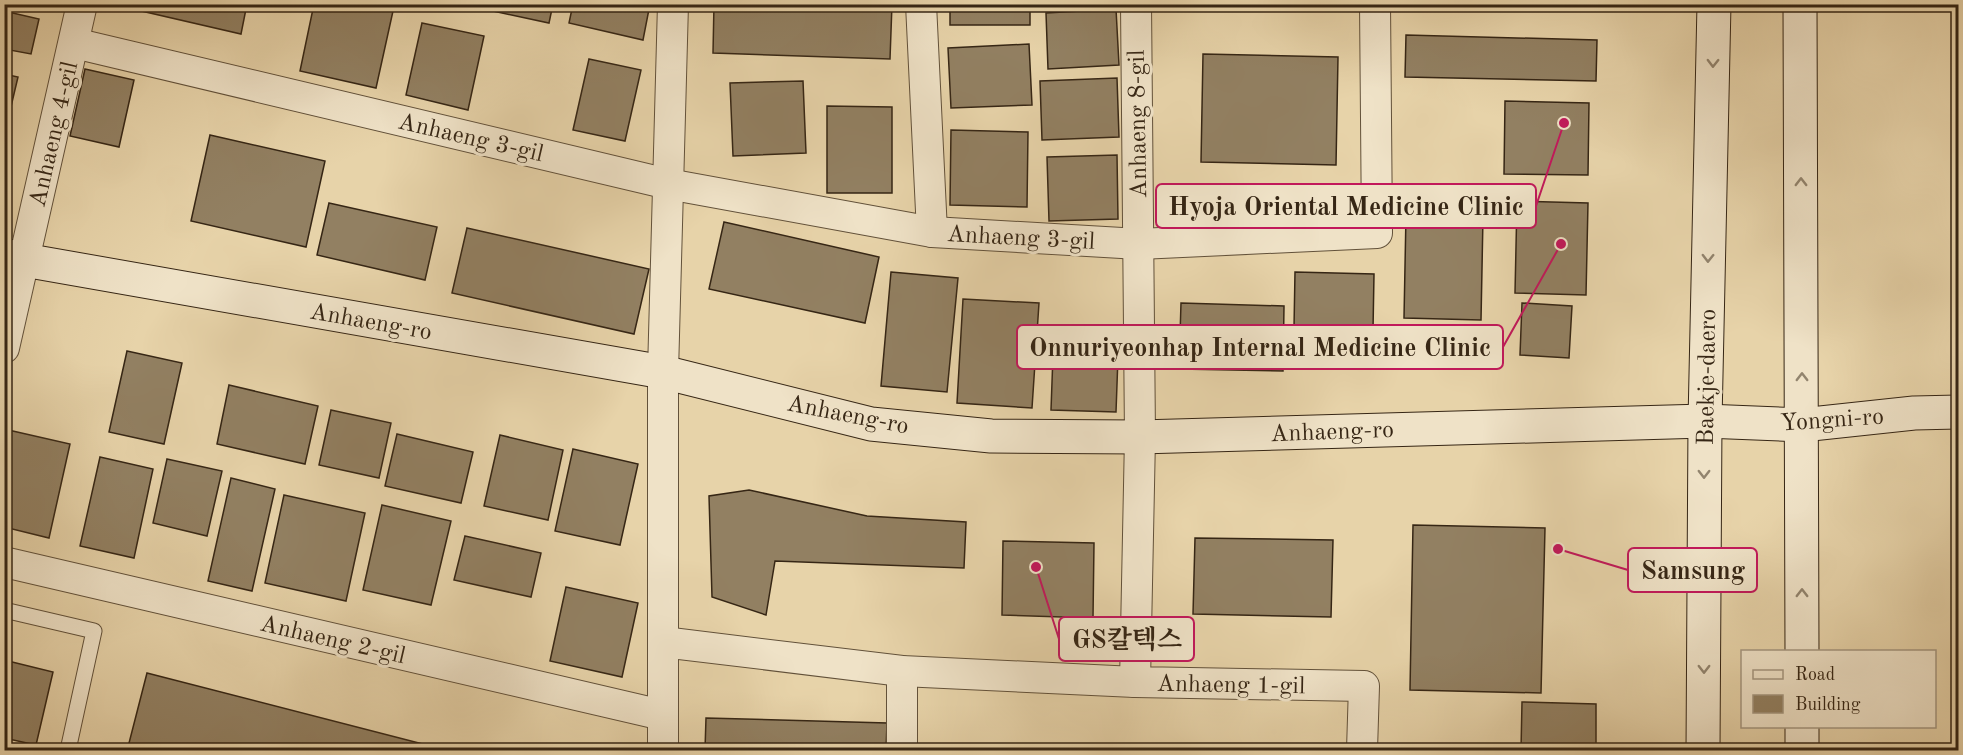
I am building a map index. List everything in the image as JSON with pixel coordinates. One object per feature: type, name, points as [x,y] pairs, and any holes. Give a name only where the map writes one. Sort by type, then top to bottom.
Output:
[{"type":"street","name":"Anhaeng 4-gil","points":[[4,348],[14,257],[74,43],[82,4]]},
{"type":"street","points":[[663,750],[663,372],[673,4]]},
{"type":"street","points":[[921,4],[932,232]]},
{"type":"street","name":"Anhaeng 8-gil","points":[[1136,4],[1140,437]]},
{"type":"street","name":"Anhaeng 3-gil","points":[[274,90],[668,183],[932,232],[1139,244],[1377,234],[1375,4]]},
{"type":"street","name":"Baekje-daero","points":[[1703,750],[1705,420],[1714,4]]},
{"type":"street","points":[[1800,4],[1802,650]]},
{"type":"street","name":"Anhaeng 4-gil","points":[[74,43],[274,90]]},
{"type":"street","name":"Anhaeng-ro","points":[[14,257],[663,372],[871,424],[992,436],[1140,437],[1705,420]]},
{"type":"street","name":"Yongni-ro","points":[[1705,420],[1802,425],[1914,413],[1959,412]]},
{"type":"street","name":"Anhaeng 1-gil","points":[[1140,437],[1135,682],[1364,687],[1362,750]]},
{"type":"street","name":"Anhaeng 2-gil","points":[[4,562],[662,715]]},
{"type":"street","points":[[663,642],[902,670],[1135,682]]},
{"type":"street","points":[[902,670],[902,750]]},
{"type":"street","points":[[1802,728],[1802,750]]},
{"type":"lane","points":[[4,609],[94,631],[68,750]]},
{"type":"building","points":[[111,4],[247,4],[241,34]]},
{"type":"building","points":[[314,4],[363,4],[393,11],[376,88],[300,71]]},
{"type":"building","points":[[489,4],[553,4],[549,23],[488,10]]},
{"type":"building","points":[[573,4],[650,4],[643,40],[569,23]]},
{"type":"building","points":[[714,4],[892,4],[890,59],[713,53]]},
{"type":"building","points":[[950,4],[1030,4],[1030,25],[950,25]]},
{"type":"building","points":[[1116,9],[1119,65],[1048,69],[1046,13]]},
{"type":"building","points":[[4,11],[39,19],[31,54],[4,49]]},
{"type":"building","points":[[422,23],[484,36],[468,110],[406,95]]},
{"type":"building","points":[[1406,35],[1597,40],[1596,81],[1405,77]]},
{"type":"building","points":[[1029,44],[1032,105],[951,108],[948,48]]},
{"type":"building","points":[[1203,54],[1338,57],[1336,165],[1201,162]]},
{"type":"building","points":[[589,59],[641,70],[625,141],[573,130]]},
{"type":"building","points":[[85,69],[134,80],[119,147],[70,136]]},
{"type":"building","points":[[4,74],[18,77],[4,136]]},
{"type":"building","points":[[1117,78],[1119,137],[1042,140],[1040,81]]},
{"type":"building","points":[[803,81],[806,153],[733,156],[730,83]]},
{"type":"building","points":[[1505,101],[1589,103],[1588,175],[1504,174]]},
{"type":"building","points":[[827,106],[892,107],[892,193],[827,193]]},
{"type":"building","points":[[951,130],[1028,132],[1027,207],[950,205]]},
{"type":"building","points":[[210,135],[325,161],[306,247],[191,221]]},
{"type":"building","points":[[1117,155],[1118,219],[1049,221],[1047,157]]},
{"type":"building","points":[[1517,201],[1588,203],[1586,295],[1515,293]]},
{"type":"building","points":[[329,203],[437,227],[425,280],[317,255]]},
{"type":"building","points":[[1406,215],[1483,217],[1481,320],[1404,318]]},
{"type":"building","points":[[724,222],[879,257],[865,323],[709,289]]},
{"type":"building","points":[[467,228],[649,269],[634,334],[452,293]]},
{"type":"building","points":[[891,272],[958,278],[947,392],[881,386]]},
{"type":"building","points":[[1295,272],[1374,274],[1373,330],[1294,328]]},
{"type":"building","points":[[963,299],[1039,303],[1032,408],[957,403]]},
{"type":"building","points":[[1181,303],[1284,306],[1283,371],[1179,369]]},
{"type":"building","points":[[1522,303],[1572,306],[1569,358],[1520,355]]},
{"type":"building","points":[[1054,327],[1119,329],[1116,412],[1051,410]]},
{"type":"building","points":[[127,351],[182,363],[164,444],[109,432]]},
{"type":"building","points":[[229,385],[318,406],[305,464],[217,444]]},
{"type":"building","points":[[331,410],[391,423],[379,478],[319,465]]},
{"type":"building","points":[[4,429],[70,444],[49,538],[4,527]]},
{"type":"building","points":[[397,434],[473,452],[461,503],[385,486]]},
{"type":"building","points":[[500,435],[563,450],[548,520],[484,506]]},
{"type":"building","points":[[573,449],[638,464],[620,545],[555,531]]},
{"type":"building","points":[[100,457],[153,469],[134,558],[80,546]]},
{"type":"building","points":[[167,459],[222,471],[207,536],[153,523]]},
{"type":"building","points":[[231,478],[275,489],[252,591],[208,581]]},
{"type":"building","points":[[749,490],[867,516],[966,522],[964,568],[775,561],[766,615],[712,597],[709,496]]},
{"type":"building","points":[[284,495],[365,513],[346,601],[265,583]]},
{"type":"building","points":[[382,505],[451,521],[431,605],[363,590]]},
{"type":"building","points":[[1413,525],[1545,528],[1541,693],[1410,690]]},
{"type":"building","points":[[465,536],[541,553],[531,597],[454,580]]},
{"type":"building","points":[[1195,538],[1333,540],[1331,617],[1193,614]]},
{"type":"building","points":[[1003,541],[1094,543],[1093,618],[1002,615]]},
{"type":"building","points":[[566,587],[638,603],[622,677],[550,661]]},
{"type":"building","points":[[4,660],[53,672],[36,745],[4,738]]},
{"type":"building","points":[[147,673],[446,750],[141,750],[128,747]]},
{"type":"building","points":[[1522,702],[1596,704],[1596,750],[1521,750]]},
{"type":"building","points":[[706,718],[887,723],[886,750],[705,750]]},
{"type":"building","points":[[1200,744],[1334,747],[1334,750],[1200,750]]},
{"type":"place","name":"Hyoja Oriental Medicine Clinic","points":[[1564,123]]},
{"type":"place","name":"Onnuriyeonhap Internal Medicine Clinic","points":[[1561,244]]},
{"type":"place","name":"Samsung","points":[[1558,549]]},
{"type":"place","name":"GS칼텍스","points":[[1036,567]]}]
